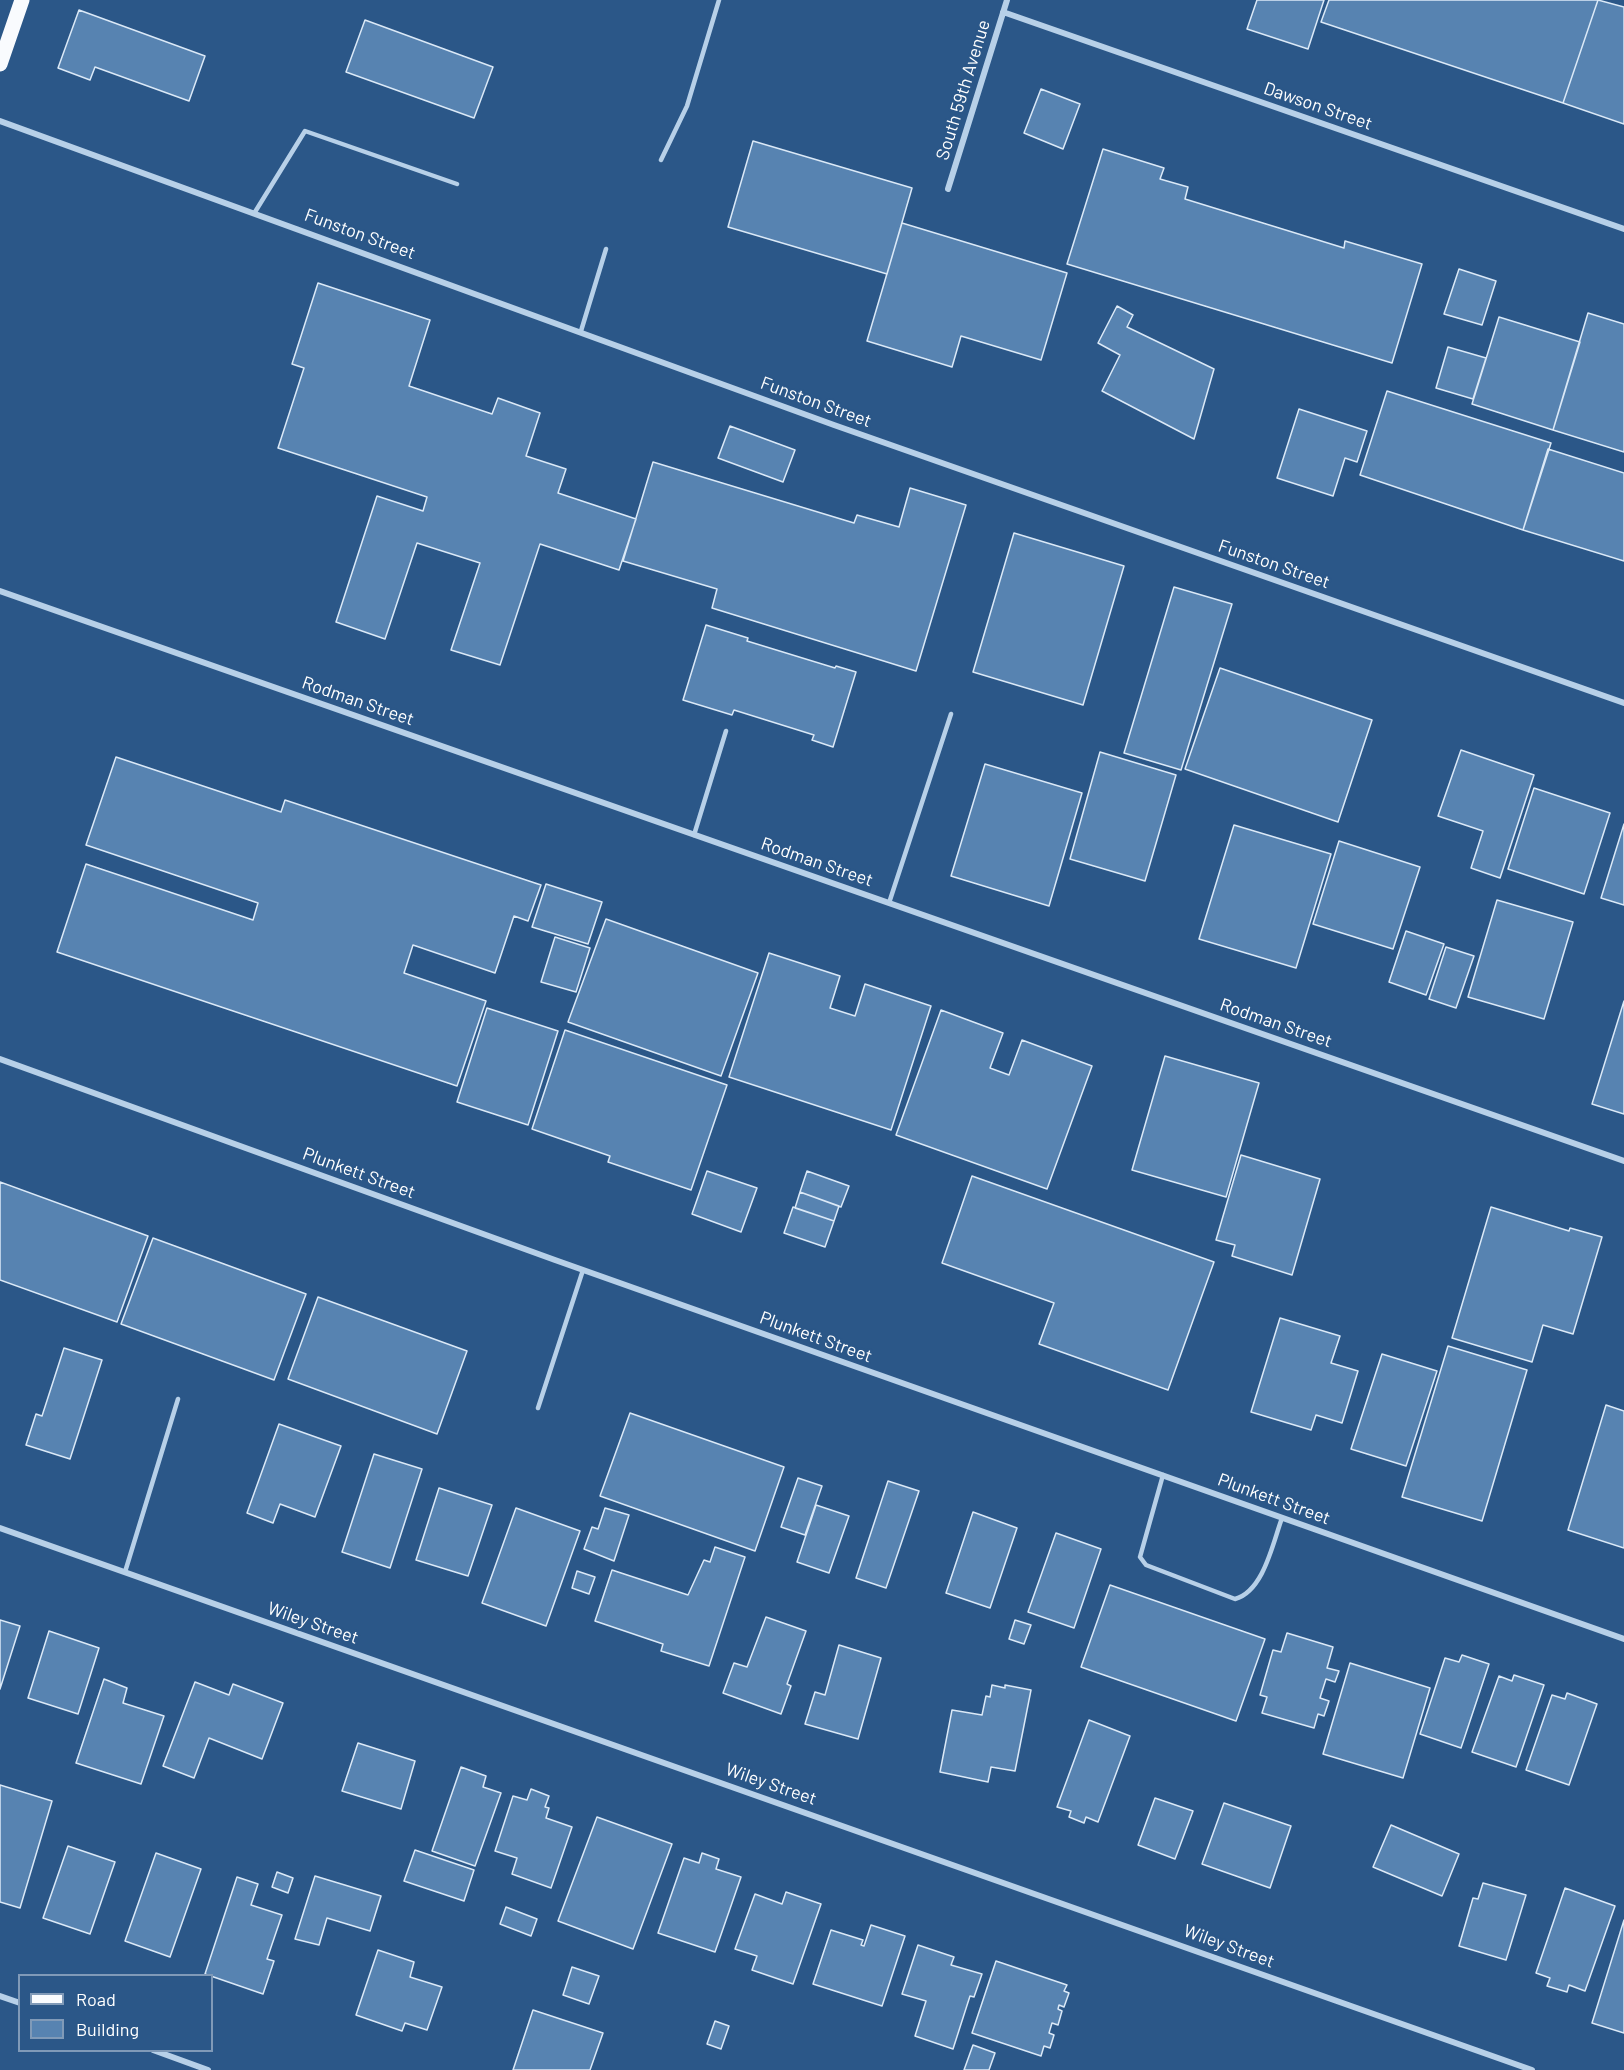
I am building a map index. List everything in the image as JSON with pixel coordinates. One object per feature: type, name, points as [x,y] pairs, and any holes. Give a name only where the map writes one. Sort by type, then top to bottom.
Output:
[{"type":"main road","points":[[0,64],[22,0]]},
{"type":"street","name":"South 59th Avenue","points":[[948,189],[1007,0]]},
{"type":"street","name":"Dawson Street","points":[[1003,12],[1624,229]]},
{"type":"street","name":"Funston Street","points":[[0,121],[834,424],[1624,704]]},
{"type":"street","name":"Rodman Street","points":[[0,591],[1624,1161]]},
{"type":"street","name":"Plunkett Street","points":[[0,1059],[583,1270],[1624,1639]]},
{"type":"street","name":"Wiley Street","points":[[0,1528],[1532,2070]]},
{"type":"street","points":[[0,1996],[18,2002]]},
{"type":"street","points":[[158,2052],[208,2070]]},
{"type":"lane","points":[[661,160],[687,106],[719,0]]},
{"type":"lane","points":[[255,212],[305,131],[457,184]]},
{"type":"lane","points":[[581,331],[606,249]]},
{"type":"lane","points":[[889,903],[951,714]]},
{"type":"lane","points":[[694,835],[726,731]]},
{"type":"lane","points":[[538,1408],[583,1270]]},
{"type":"lane","points":[[125,1572],[178,1399]]},
{"type":"lane","points":[[1163,1475],[1140,1557],[1146,1565],[1235,1599],[1243,1597],[1252,1588],[1263,1569],[1282,1518]]},
{"type":"building","points":[[1257,0],[1324,0],[1308,49],[1247,29]]},
{"type":"building","points":[[1329,0],[1598,0],[1563,103],[1321,22]]},
{"type":"building","points":[[1598,0],[1624,7],[1624,124],[1563,103]]},
{"type":"building","points":[[79,10],[205,56],[189,101],[95,67],[90,80],[58,68]]},
{"type":"building","points":[[365,20],[493,67],[474,118],[346,72]]},
{"type":"building","points":[[1041,89],[1080,104],[1063,149],[1024,133]]},
{"type":"building","points":[[753,141],[912,188],[887,274],[728,227]]},
{"type":"building","points":[[1103,149],[1164,168],[1160,179],[1188,187],[1185,199],[1344,248],[1345,241],[1422,264],[1392,363],[1067,264]]},
{"type":"building","points":[[902,223],[1067,273],[1041,360],[961,336],[952,367],[867,341]]},
{"type":"building","points":[[1459,269],[1496,281],[1482,325],[1444,314]]},
{"type":"building","points":[[318,283],[430,320],[409,386],[492,414],[498,398],[540,413],[526,456],[566,469],[558,493],[636,519],[619,570],[540,544],[500,665],[451,650],[480,563],[417,543],[385,639],[336,622],[377,496],[423,511],[427,497],[278,448],[304,368],[292,364]]},
{"type":"building","points":[[1117,306],[1133,315],[1127,327],[1214,369],[1194,439],[1102,391],[1120,355],[1098,343]]},
{"type":"building","points":[[1588,313],[1624,324],[1624,452],[1553,430]]},
{"type":"building","points":[[1499,317],[1580,342],[1553,430],[1472,404]]},
{"type":"building","points":[[1448,347],[1486,358],[1473,399],[1436,388]]},
{"type":"building","points":[[1387,391],[1551,443],[1523,530],[1360,475]]},
{"type":"building","points":[[1299,409],[1367,431],[1357,462],[1345,458],[1333,496],[1277,478]]},
{"type":"building","points":[[730,426],[795,450],[783,482],[718,458]]},
{"type":"building","points":[[1548,449],[1624,473],[1624,561],[1523,530]]},
{"type":"building","points":[[653,462],[854,523],[857,515],[899,527],[910,488],[966,505],[916,671],[712,608],[717,589],[623,561]]},
{"type":"building","points":[[1014,533],[1124,566],[1083,705],[973,672]]},
{"type":"building","points":[[1174,587],[1232,604],[1181,770],[1124,753]]},
{"type":"building","points":[[706,625],[748,638],[747,641],[835,668],[836,666],[856,672],[833,747],[812,740],[814,735],[734,710],[732,715],[683,700]]},
{"type":"building","points":[[1220,668],[1372,720],[1338,822],[1185,769]]},
{"type":"building","points":[[1461,750],[1534,775],[1500,878],[1471,868],[1483,831],[1438,816]]},
{"type":"building","points":[[1100,752],[1176,775],[1145,881],[1070,859]]},
{"type":"building","points":[[116,757],[281,812],[285,800],[541,885],[528,921],[514,916],[495,973],[413,945],[404,973],[486,1001],[457,1086],[57,952],[86,864],[253,920],[258,903],[86,845]]},
{"type":"building","points":[[985,764],[1082,793],[1049,906],[951,876]]},
{"type":"building","points":[[1534,788],[1610,813],[1584,894],[1508,869]]},
{"type":"building","points":[[1624,824],[1624,905],[1601,898]]},
{"type":"building","points":[[1234,825],[1331,854],[1296,968],[1199,939]]},
{"type":"building","points":[[1339,841],[1420,867],[1393,949],[1313,924]]},
{"type":"building","points":[[546,884],[602,902],[588,944],[532,927]]},
{"type":"building","points":[[1497,900],[1573,922],[1544,1019],[1468,997]]},
{"type":"building","points":[[606,919],[758,973],[721,1076],[568,1022]]},
{"type":"building","points":[[1406,931],[1444,944],[1426,995],[1389,982]]},
{"type":"building","points":[[555,937],[590,948],[576,992],[541,982]]},
{"type":"building","points":[[1446,947],[1474,956],[1456,1008],[1429,999]]},
{"type":"building","points":[[769,953],[840,976],[830,1008],[855,1016],[865,984],[931,1006],[891,1130],[729,1077]]},
{"type":"building","points":[[1624,1001],[1624,1114],[1592,1104]]},
{"type":"building","points":[[487,1008],[558,1031],[528,1125],[457,1102]]},
{"type":"building","points":[[941,1010],[1003,1033],[990,1068],[1009,1075],[1022,1040],[1092,1066],[1047,1189],[896,1135]]},
{"type":"building","points":[[565,1030],[727,1085],[691,1190],[608,1162],[610,1156],[532,1129]]},
{"type":"building","points":[[1165,1056],[1259,1083],[1226,1197],[1132,1170]]},
{"type":"building","points":[[1241,1155],[1320,1179],[1292,1275],[1232,1256],[1235,1245],[1216,1240]]},
{"type":"building","points":[[707,1171],[757,1188],[741,1232],[692,1214]]},
{"type":"building","points":[[807,1171],[849,1186],[841,1207],[800,1192]]},
{"type":"building","points":[[972,1176],[1214,1262],[1168,1390],[1039,1344],[1054,1303],[942,1263]]},
{"type":"building","points":[[0,1182],[148,1236],[117,1322],[0,1280]]},
{"type":"building","points":[[800,1192],[839,1206],[834,1221],[795,1208]]},
{"type":"building","points":[[793,1207],[834,1221],[825,1247],[784,1233]]},
{"type":"building","points":[[1491,1207],[1569,1231],[1570,1228],[1602,1237],[1573,1334],[1543,1325],[1532,1362],[1452,1338]]},
{"type":"building","points":[[153,1238],[306,1294],[274,1380],[121,1324]]},
{"type":"building","points":[[318,1297],[467,1351],[437,1434],[288,1379]]},
{"type":"building","points":[[1280,1318],[1340,1336],[1331,1363],[1358,1371],[1342,1423],[1316,1415],[1311,1430],[1251,1412]]},
{"type":"building","points":[[1448,1346],[1527,1370],[1482,1521],[1402,1497]]},
{"type":"building","points":[[64,1348],[102,1360],[70,1459],[26,1445],[36,1414],[42,1416]]},
{"type":"building","points":[[1382,1354],[1437,1371],[1406,1466],[1351,1449]]},
{"type":"building","points":[[1606,1405],[1624,1411],[1624,1548],[1568,1530]]},
{"type":"building","points":[[630,1413],[784,1467],[755,1551],[600,1496]]},
{"type":"building","points":[[279,1424],[341,1446],[315,1517],[280,1504],[273,1523],[247,1513]]},
{"type":"building","points":[[374,1454],[422,1469],[390,1568],[342,1552]]},
{"type":"building","points":[[798,1478],[822,1486],[805,1535],[781,1527]]},
{"type":"building","points":[[888,1481],[919,1491],[886,1588],[856,1578]]},
{"type":"building","points":[[439,1488],[492,1505],[468,1576],[416,1560]]},
{"type":"building","points":[[816,1505],[849,1516],[829,1573],[797,1562]]},
{"type":"building","points":[[516,1508],[580,1531],[546,1626],[482,1603]]},
{"type":"building","points":[[605,1508],[629,1515],[614,1561],[584,1549],[592,1527],[598,1529]]},
{"type":"building","points":[[973,1512],[1017,1528],[990,1608],[946,1593]]},
{"type":"building","points":[[1056,1533],[1101,1549],[1074,1628],[1028,1612]]},
{"type":"building","points":[[715,1547],[745,1557],[709,1666],[661,1651],[663,1644],[595,1621],[612,1570],[688,1595],[704,1560],[710,1562]]},
{"type":"building","points":[[577,1571],[595,1577],[589,1594],[572,1588]]},
{"type":"building","points":[[1110,1585],[1265,1639],[1236,1721],[1081,1667]]},
{"type":"building","points":[[766,1617],[806,1631],[787,1684],[791,1686],[781,1714],[723,1693],[734,1663],[747,1667]]},
{"type":"building","points":[[0,1620],[20,1626],[0,1689]]},
{"type":"building","points":[[1015,1620],[1031,1625],[1024,1644],[1009,1639]]},
{"type":"building","points":[[49,1631],[99,1648],[78,1714],[28,1698]]},
{"type":"building","points":[[1287,1633],[1333,1647],[1327,1668],[1339,1671],[1335,1682],[1326,1679],[1320,1698],[1329,1701],[1324,1716],[1318,1714],[1314,1728],[1262,1713],[1267,1697],[1260,1695],[1273,1650],[1281,1652]]},
{"type":"building","points":[[839,1645],[881,1658],[858,1739],[805,1724],[815,1692],[825,1695]]},
{"type":"building","points":[[1462,1655],[1489,1664],[1461,1748],[1420,1734],[1445,1658],[1459,1662]]},
{"type":"building","points":[[1350,1663],[1430,1688],[1403,1778],[1323,1754]]},
{"type":"building","points":[[1514,1675],[1544,1685],[1516,1767],[1472,1752],[1499,1676],[1512,1681]]},
{"type":"building","points":[[104,1679],[127,1688],[123,1703],[164,1716],[141,1784],[76,1763]]},
{"type":"building","points":[[195,1682],[229,1695],[233,1684],[283,1703],[262,1759],[209,1738],[194,1778],[163,1766]]},
{"type":"building","points":[[992,1685],[1031,1690],[1015,1771],[991,1767],[988,1782],[940,1772],[952,1710],[982,1715],[986,1696],[990,1697]]},
{"type":"building","points":[[1567,1693],[1597,1704],[1569,1785],[1526,1770],[1552,1695],[1565,1699]]},
{"type":"building","points":[[1089,1720],[1130,1736],[1098,1822],[1086,1817],[1084,1823],[1069,1817],[1071,1811],[1057,1807]]},
{"type":"building","points":[[358,1743],[415,1761],[401,1809],[342,1791]]},
{"type":"building","points":[[461,1767],[486,1776],[483,1787],[501,1793],[475,1866],[432,1851]]},
{"type":"building","points":[[0,1785],[52,1801],[20,1908],[0,1902]]},
{"type":"building","points":[[531,1789],[549,1796],[545,1807],[549,1808],[546,1818],[572,1827],[551,1888],[512,1874],[517,1858],[495,1851],[513,1796],[527,1800]]},
{"type":"building","points":[[1155,1798],[1193,1811],[1175,1859],[1138,1845]]},
{"type":"building","points":[[1224,1803],[1291,1826],[1270,1888],[1202,1864]]},
{"type":"building","points":[[597,1817],[672,1844],[633,1949],[558,1921]]},
{"type":"building","points":[[1391,1825],[1459,1854],[1442,1896],[1373,1867]]},
{"type":"building","points":[[68,1846],[115,1862],[90,1934],[43,1918]]},
{"type":"building","points":[[415,1850],[474,1870],[464,1901],[404,1881]]},
{"type":"building","points":[[156,1853],[201,1869],[170,1957],[125,1941]]},
{"type":"building","points":[[702,1853],[719,1859],[716,1869],[741,1877],[715,1952],[658,1933],[684,1858],[699,1863]]},
{"type":"building","points":[[277,1872],[293,1878],[288,1893],[272,1887]]},
{"type":"building","points":[[315,1876],[381,1896],[370,1931],[327,1918],[319,1945],[295,1939]]},
{"type":"building","points":[[237,1877],[258,1884],[251,1905],[282,1915],[267,1959],[274,1961],[263,1994],[213,1977],[213,1974],[205,1974]]},
{"type":"building","points":[[1483,1883],[1526,1895],[1506,1960],[1459,1946],[1473,1898],[1478,1899]]},
{"type":"building","points":[[1565,1888],[1615,1906],[1585,1991],[1569,1985],[1567,1992],[1547,1986],[1550,1978],[1536,1973]]},
{"type":"building","points":[[786,1892],[821,1904],[793,1984],[752,1970],[757,1956],[735,1949],[755,1894],[782,1904]]},
{"type":"building","points":[[506,1907],[537,1919],[531,1936],[500,1924]]},
{"type":"building","points":[[1624,1920],[1624,2033],[1592,2023]]},
{"type":"building","points":[[871,1925],[905,1936],[882,2006],[813,1984],[831,1930],[863,1940],[861,1945],[864,1946]]},
{"type":"building","points":[[918,1945],[954,1957],[951,1965],[982,1974],[974,1997],[970,1996],[953,2049],[915,2036],[926,2001],[902,1994]]},
{"type":"building","points":[[378,1950],[414,1962],[410,1977],[442,1987],[427,2030],[405,2023],[402,2031],[356,2015]]},
{"type":"building","points":[[996,1961],[1067,1985],[1064,1991],[1069,1993],[1064,2007],[1059,2005],[1058,2009],[1062,2011],[1058,2025],[1052,2023],[1049,2033],[1054,2035],[1050,2048],[1044,2046],[1041,2056],[972,2033]]},
{"type":"building","points":[[572,1967],[599,1976],[589,2004],[563,1995]]},
{"type":"building","points":[[533,2010],[603,2033],[590,2070],[513,2070]]},
{"type":"building","points":[[715,2021],[729,2026],[721,2049],[707,2044]]},
{"type":"building","points":[[973,2045],[995,2053],[989,2070],[964,2070]]}]
